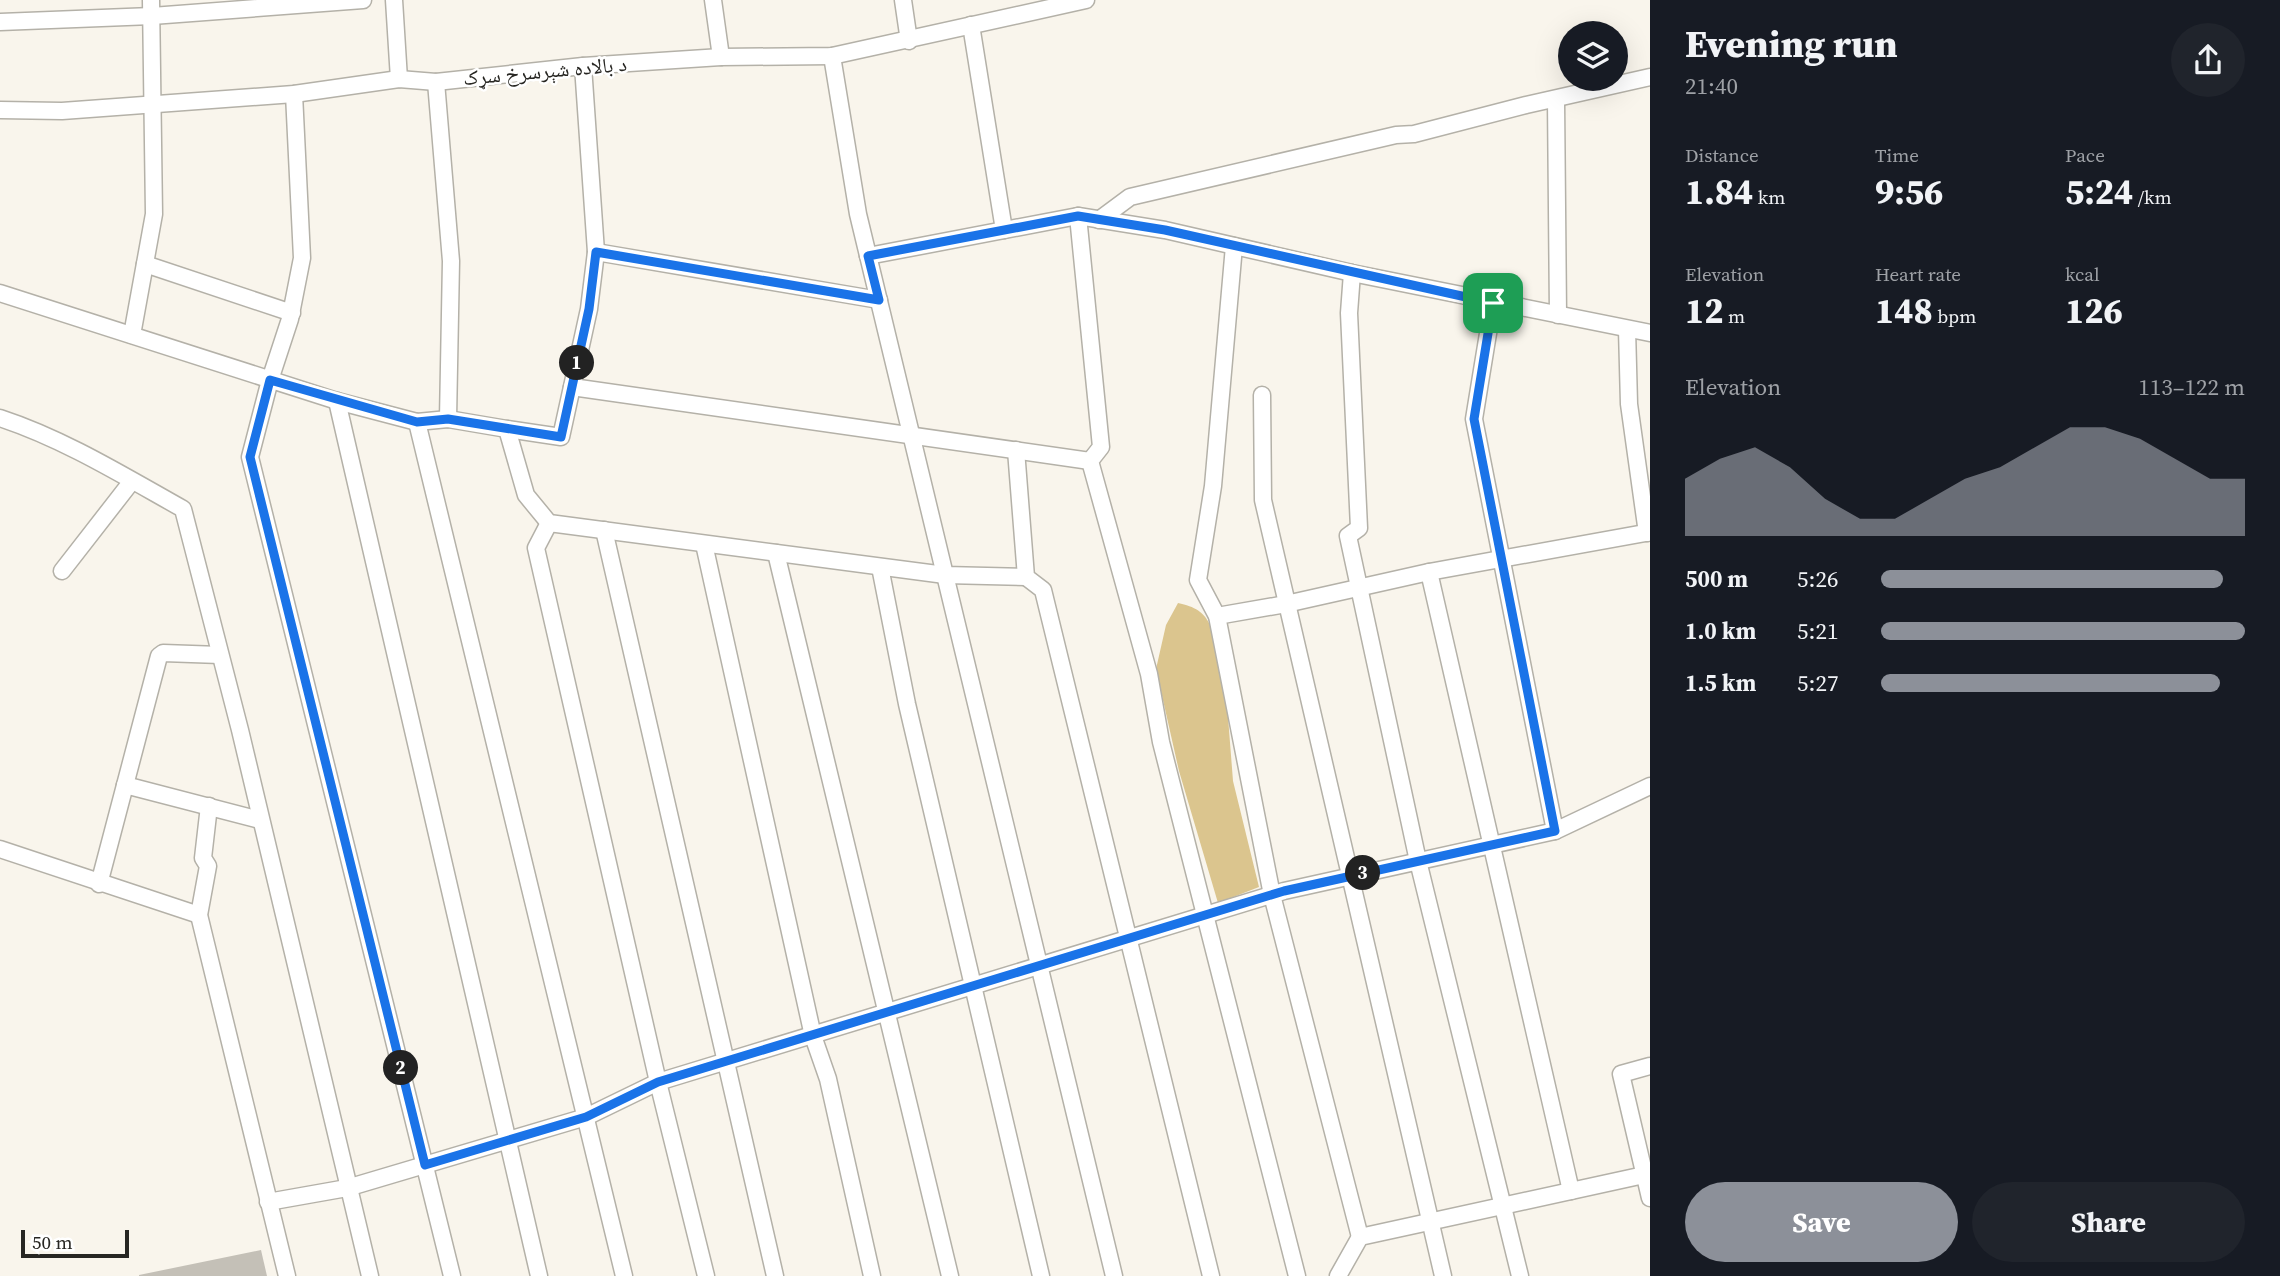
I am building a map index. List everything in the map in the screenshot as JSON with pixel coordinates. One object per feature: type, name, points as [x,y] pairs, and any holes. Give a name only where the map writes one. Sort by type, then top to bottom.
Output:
[{"type":"street","points":[[0,22],[95,8],[363,0]]},
{"type":"street","points":[[394,0],[399,79]]},
{"type":"street","points":[[713,0],[721,57]]},
{"type":"street","points":[[903,0],[909,41]]},
{"type":"street","name":"د بالاده شېرسرخ سړک","points":[[0,110],[62,111],[294,93],[399,79],[436,82],[583,66],[721,57],[832,56],[909,41],[1046,4],[1086,0]]},
{"type":"street","points":[[132,335],[154,214],[152,8]]},
{"type":"street","points":[[971,25],[1004,230]]},
{"type":"street","points":[[832,56],[858,214],[1114,1276]]},
{"type":"street","points":[[0,293],[337,401],[417,422],[448,419],[561,437],[589,309],[596,252],[583,66]]},
{"type":"street","points":[[1099,219],[1130,197],[1396,135],[1414,134],[1526,104],[1556,100],[1650,77]]},
{"type":"street","points":[[436,82],[451,261],[448,419]]},
{"type":"street","points":[[294,93],[302,258],[292,313],[270,380],[250,457],[452,1276]]},
{"type":"street","points":[[1556,100],[1558,315]]},
{"type":"street","points":[[1078,216],[1101,447],[1090,461]]},
{"type":"street","points":[[868,256],[1078,216],[1650,333]]},
{"type":"street","points":[[1234,246],[1213,486],[1198,580],[1217,616],[1272,895],[1360,1237],[1338,1276]]},
{"type":"street","points":[[596,252],[879,300]]},
{"type":"street","points":[[145,264],[292,313]]},
{"type":"street","points":[[1352,273],[1349,313],[1359,528],[1348,536],[1418,861],[1520,1276]]},
{"type":"street","points":[[1493,303],[1474,419],[1555,831]]},
{"type":"street","points":[[1217,616],[1286,604],[1429,572],[1648,533],[1629,404],[1627,329]]},
{"type":"street","points":[[572,387],[1090,461]]},
{"type":"street","points":[[1262,395],[1263,500],[1443,1276]]},
{"type":"street","points":[[337,401],[539,1276]]},
{"type":"street","points":[[0,418],[26,426],[183,509],[261,820],[370,1276]]},
{"type":"street","points":[[417,422],[624,1276]]},
{"type":"street","points":[[507,429],[526,495],[549,523],[945,575],[1026,577],[1043,590],[1211,1276]]},
{"type":"street","points":[[1016,450],[1026,577]]},
{"type":"street","points":[[1090,461],[1149,674],[1161,743],[1297,1276]]},
{"type":"street","points":[[62,571],[132,481]]},
{"type":"street","points":[[549,523],[536,548],[658,1082],[706,1276]]},
{"type":"street","points":[[604,530],[775,1276]]},
{"type":"street","points":[[704,544],[813,1035],[828,1079],[872,1276]]},
{"type":"street","points":[[776,553],[950,1276]]},
{"type":"street","points":[[880,567],[906,704],[1041,1276]]},
{"type":"street","points":[[1429,572],[1571,1191]]},
{"type":"street","points":[[99,884],[159,656],[163,653],[219,655]]},
{"type":"street","points":[[125,785],[261,820]]},
{"type":"street","points":[[268,1202],[348,1188],[586,1117],[658,1082],[1272,895],[1555,831],[1650,786]]},
{"type":"street","points":[[209,806],[203,858],[208,866],[199,915],[287,1276]]},
{"type":"street","points":[[0,849],[199,915]]},
{"type":"street","points":[[1650,1066],[1621,1074],[1650,1198]]},
{"type":"street","points":[[1360,1237],[1644,1175]]},
{"type":"shaded area","points":[[1178,603],[1198,610],[1211,627],[1228,717],[1233,781],[1259,887],[1218,903],[1179,771],[1156,669],[1166,625]]},
{"type":"building","points":[[261,1250],[267,1276],[139,1276],[139,1275]]},
{"type":"route","points":[[1078,216],[1165,230],[1493,303],[1474,419],[1555,831],[1284,891],[658,1082],[586,1117],[425,1165],[250,457],[270,380],[417,422],[448,419],[561,437],[589,309],[596,252],[879,300],[868,256],[1078,216]]}]
